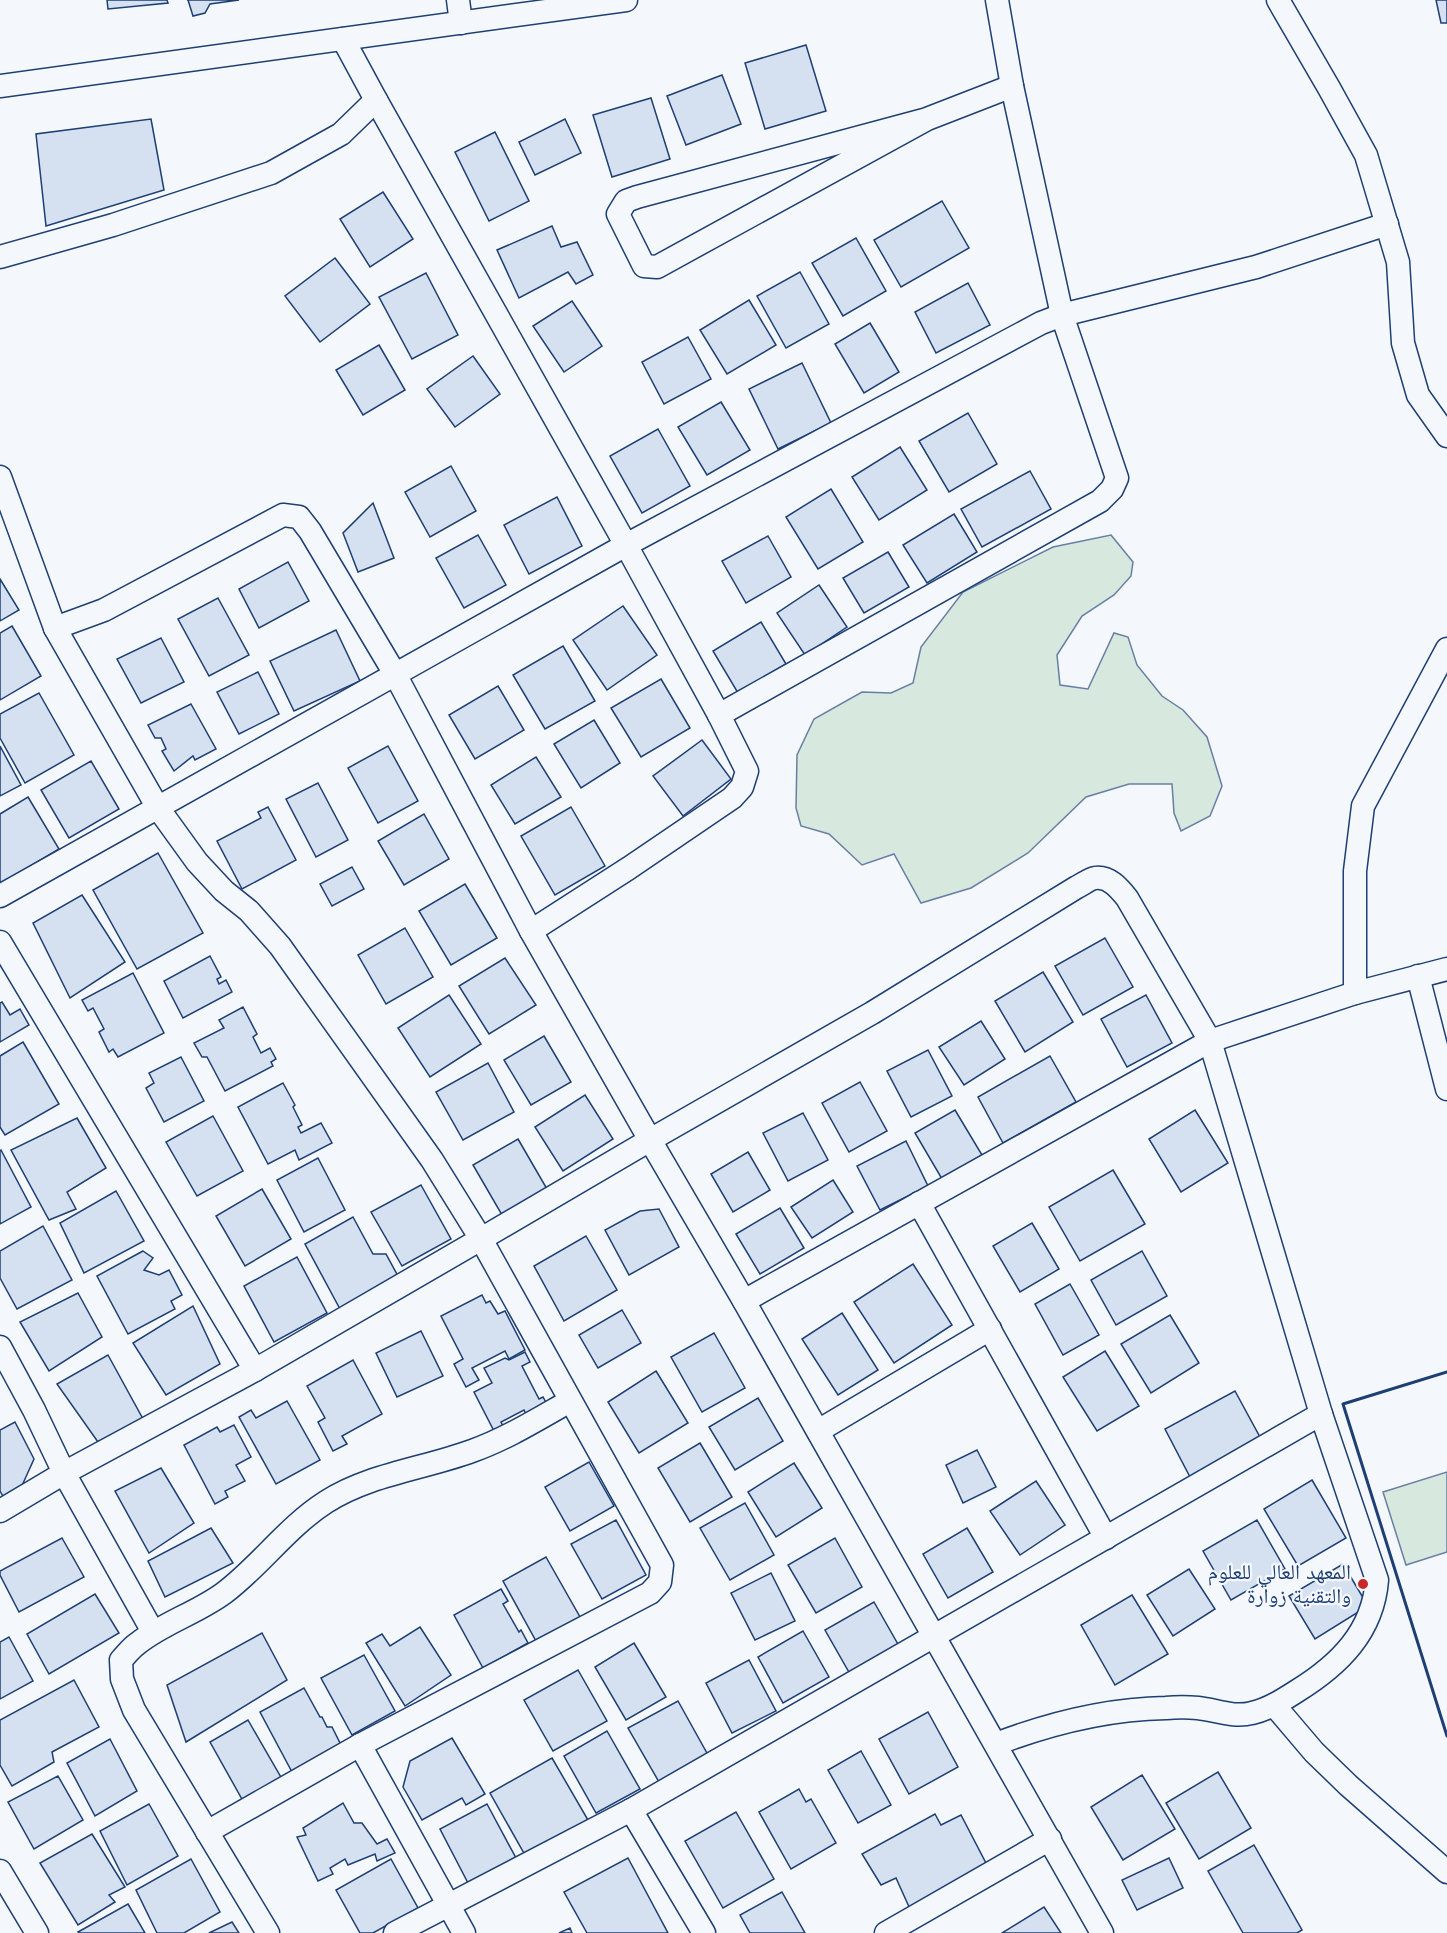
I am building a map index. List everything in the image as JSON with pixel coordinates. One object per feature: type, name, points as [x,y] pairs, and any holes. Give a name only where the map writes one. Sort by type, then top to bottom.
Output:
[{"type":"street","points":[[458,0],[461,22]]},
{"type":"street","points":[[0,86],[626,0]]},
{"type":"street","points":[[719,716],[1100,501],[1112,489],[1117,478],[1062,315],[1012,86],[997,0]]},
{"type":"street","points":[[1278,0],[1366,155],[1398,262],[1403,343],[1418,395],[1447,436]]},
{"type":"street","points":[[343,39],[626,544],[747,771],[742,787],[732,798],[531,931]]},
{"type":"street","points":[[927,119],[657,267],[644,266],[618,214],[626,201],[637,197],[927,119],[1012,86]]},
{"type":"street","points":[[0,257],[113,225],[271,173],[341,134],[376,100]]},
{"type":"street","points":[[0,896],[626,544],[1041,323],[1062,315],[1256,267],[1387,224]]},
{"type":"street","points":[[1,484],[55,628],[158,808],[197,862],[224,891],[249,911],[280,946],[432,1160],[481,1239],[662,1565],[660,1582],[650,1593],[360,1745],[207,1832]]},
{"type":"street","points":[[55,628],[104,610],[283,515],[299,517],[310,531],[395,674],[531,931],[744,1301],[1102,1933]]},
{"type":"street","points":[[1355,993],[1355,871],[1363,806],[1447,649]]},
{"type":"street","points":[[0,1511],[64,1473],[255,1370],[872,1013],[1068,893],[1095,878],[1108,880],[1118,886],[1127,898],[1210,1041],[1321,1414],[1377,1580],[1375,1596],[1369,1615],[1352,1646],[1315,1680],[1274,1705],[1250,1714],[1230,1714],[1197,1708],[1165,1708],[1100,1714],[1038,1728],[996,1744]]},
{"type":"street","points":[[0,942],[255,1370]]},
{"type":"street","points":[[744,1301],[1210,1041],[1355,993],[1447,969]]},
{"type":"street","points":[[1418,976],[1447,1089]]},
{"type":"street","points":[[920,1203],[1106,1538]]},
{"type":"street","points":[[818,1431],[990,1329]]},
{"type":"street","points":[[0,1347],[64,1473],[153,1632]]},
{"type":"street","points":[[268,1933],[134,1710],[122,1679],[121,1660],[135,1644],[153,1632],[222,1595],[251,1571],[297,1524],[325,1503],[361,1484],[473,1451],[520,1429],[570,1401]]},
{"type":"street","points":[[395,1933],[631,1810],[1321,1414]]},
{"type":"street","points":[[1274,1705],[1314,1752],[1348,1785],[1447,1872]]},
{"type":"street","points":[[360,1745],[464,1933]]},
{"type":"street","points":[[631,1810],[704,1933]]},
{"type":"street","points":[[886,1933],[1050,1839]]},
{"type":"street","points":[[0,1871],[37,1933]]},
{"type":"shaded area","points":[[1111,535],[1133,562],[1131,576],[1114,595],[1082,616],[1057,655],[1060,685],[1088,689],[1114,633],[1128,637],[1137,665],[1162,696],[1183,710],[1207,737],[1222,786],[1210,816],[1181,831],[1174,813],[1172,784],[1129,784],[1086,797],[1028,853],[971,888],[921,903],[894,854],[862,865],[829,834],[801,826],[796,808],[797,755],[814,719],[862,692],[891,693],[913,683],[921,647],[963,592],[1053,547]]},
{"type":"shaded area","points":[[1447,1472],[1447,1552],[1406,1565],[1383,1492]]},
{"type":"building","points":[[107,0],[167,0],[168,3],[108,9]]},
{"type":"building","points":[[188,0],[239,0],[210,4],[205,13],[193,16]]},
{"type":"building","points":[[1436,0],[1447,0],[1447,23],[1441,23]]},
{"type":"building","points":[[806,45],[826,111],[765,129],[745,63]]},
{"type":"building","points":[[722,75],[741,124],[686,145],[667,96]]},
{"type":"building","points":[[651,98],[670,159],[612,177],[593,115]]},
{"type":"building","points":[[151,119],[164,190],[46,226],[36,134]]},
{"type":"building","points":[[565,119],[581,153],[535,175],[519,142]]},
{"type":"building","points":[[495,132],[529,201],[489,221],[455,152]]},
{"type":"building","points":[[383,192],[413,239],[370,267],[340,219]]},
{"type":"building","points":[[942,201],[969,248],[901,287],[874,240]]},
{"type":"building","points":[[552,226],[561,247],[577,242],[593,275],[576,284],[568,272],[519,298],[497,250]]},
{"type":"building","points":[[856,238],[886,291],[843,316],[812,263]]},
{"type":"building","points":[[335,258],[370,304],[320,342],[285,296]]},
{"type":"building","points":[[800,272],[829,324],[786,348],[757,296]]},
{"type":"building","points":[[426,273],[458,335],[412,359],[379,297]]},
{"type":"building","points":[[968,283],[990,325],[936,353],[915,312]]},
{"type":"building","points":[[749,300],[776,345],[727,374],[700,330]]},
{"type":"building","points":[[572,301],[602,346],[564,372],[533,326]]},
{"type":"building","points":[[870,323],[899,372],[864,393],[835,344]]},
{"type":"building","points":[[688,337],[711,379],[664,404],[642,362]]},
{"type":"building","points":[[379,345],[405,390],[363,415],[336,370]]},
{"type":"building","points":[[473,356],[500,394],[455,427],[427,389]]},
{"type":"building","points":[[802,363],[831,423],[778,449],[749,389]]},
{"type":"building","points":[[721,402],[750,450],[707,475],[678,427]]},
{"type":"building","points":[[968,413],[997,464],[949,492],[919,441]]},
{"type":"building","points":[[658,429],[690,486],[642,513],[610,456]]},
{"type":"building","points":[[900,447],[927,490],[879,520],[852,477]]},
{"type":"building","points":[[451,466],[476,511],[430,537],[405,492]]},
{"type":"building","points":[[1030,471],[1051,509],[982,547],[961,509]]},
{"type":"building","points":[[831,489],[863,542],[818,569],[786,517]]},
{"type":"building","points":[[557,497],[582,546],[529,574],[504,525]]},
{"type":"building","points":[[373,503],[394,558],[358,572],[343,533]]},
{"type":"building","points":[[954,514],[977,552],[927,583],[903,545]]},
{"type":"building","points":[[478,535],[506,585],[464,608],[436,558]]},
{"type":"building","points":[[768,536],[791,577],[746,603],[722,561]]},
{"type":"building","points":[[888,552],[909,587],[864,613],[843,578]]},
{"type":"building","points":[[288,562],[309,601],[259,628],[239,589]]},
{"type":"building","points":[[0,579],[19,610],[0,621]]},
{"type":"building","points":[[819,585],[847,627],[805,655],[777,613]]},
{"type":"building","points":[[218,598],[249,655],[209,676],[178,619]]},
{"type":"building","points":[[623,606],[657,655],[607,690],[573,640]]},
{"type":"building","points":[[761,622],[786,664],[738,693],[713,651]]},
{"type":"building","points":[[12,626],[41,676],[0,700],[0,633]]},
{"type":"building","points":[[336,630],[360,681],[294,711],[270,661]]},
{"type":"building","points":[[161,638],[184,682],[141,703],[117,659]]},
{"type":"building","points":[[563,646],[595,701],[545,729],[513,675]]},
{"type":"building","points":[[258,672],[279,714],[239,734],[217,692]]},
{"type":"building","points":[[661,679],[690,728],[641,757],[611,708]]},
{"type":"building","points":[[498,686],[524,730],[475,759],[449,715]]},
{"type":"building","points":[[39,693],[74,755],[25,783],[0,738],[0,714]]},
{"type":"building","points":[[191,704],[216,749],[195,760],[193,756],[174,771],[162,751],[166,749],[161,738],[155,738],[148,725]]},
{"type":"building","points":[[594,720],[620,763],[581,788],[554,744]]},
{"type":"building","points":[[702,740],[731,779],[683,816],[653,776]]},
{"type":"building","points":[[0,746],[21,785],[0,796]]},
{"type":"building","points":[[388,746],[418,801],[378,823],[348,768]]},
{"type":"building","points":[[536,757],[561,797],[515,824],[491,785]]},
{"type":"building","points":[[91,761],[119,809],[69,838],[41,790]]},
{"type":"building","points":[[318,783],[348,840],[316,857],[286,799]]},
{"type":"building","points":[[28,797],[59,849],[0,884],[0,814]]},
{"type":"building","points":[[268,807],[296,860],[242,889],[217,841],[261,818],[258,812]]},
{"type":"building","points":[[571,807],[605,866],[555,895],[521,836]]},
{"type":"building","points":[[424,814],[449,859],[404,885],[378,841]]},
{"type":"building","points":[[158,853],[203,933],[137,969],[93,890]]},
{"type":"building","points":[[352,867],[364,889],[332,906],[320,884]]},
{"type":"building","points":[[465,884],[497,938],[451,965],[419,911]]},
{"type":"building","points":[[82,895],[125,962],[70,998],[33,923]]},
{"type":"building","points":[[405,928],[433,977],[386,1004],[358,955]]},
{"type":"building","points":[[1105,938],[1133,987],[1083,1015],[1055,966]]},
{"type":"building","points":[[210,956],[221,977],[217,979],[219,984],[226,980],[232,992],[183,1018],[164,981]]},
{"type":"building","points":[[505,958],[536,1005],[489,1034],[459,986]]},
{"type":"building","points":[[1043,972],[1073,1022],[1025,1052],[995,1001]]},
{"type":"building","points":[[133,973],[164,1033],[118,1057],[113,1049],[109,1052],[99,1032],[104,1029],[93,1008],[88,1011],[82,1000]]},
{"type":"building","points":[[449,995],[481,1044],[430,1077],[398,1028]]},
{"type":"building","points":[[1146,995],[1172,1043],[1127,1067],[1101,1019]]},
{"type":"building","points":[[2,1002],[10,1015],[20,1009],[29,1025],[0,1042],[0,1003]]},
{"type":"building","points":[[243,1007],[257,1034],[253,1037],[261,1053],[270,1048],[276,1059],[271,1062],[273,1066],[225,1091],[207,1057],[202,1057],[194,1043],[224,1028],[219,1020]]},
{"type":"building","points":[[981,1021],[1005,1059],[964,1085],[939,1047]]},
{"type":"building","points":[[544,1036],[571,1082],[531,1105],[504,1060]]},
{"type":"building","points":[[23,1042],[59,1104],[5,1135],[0,1127],[0,1056]]},
{"type":"building","points":[[928,1050],[952,1096],[911,1117],[887,1071]]},
{"type":"building","points":[[1050,1056],[1076,1102],[1003,1143],[978,1097]]},
{"type":"building","points":[[181,1057],[204,1101],[164,1122],[146,1088],[154,1083],[149,1073]]},
{"type":"building","points":[[488,1063],[514,1112],[463,1140],[436,1092]]},
{"type":"building","points":[[860,1082],[887,1131],[849,1152],[822,1103]]},
{"type":"building","points":[[283,1083],[295,1105],[293,1107],[302,1125],[298,1127],[301,1133],[321,1123],[332,1143],[299,1160],[295,1150],[268,1164],[238,1107]]},
{"type":"building","points":[[585,1095],[613,1139],[563,1171],[535,1127]]},
{"type":"building","points":[[955,1110],[982,1155],[942,1179],[915,1133]]},
{"type":"building","points":[[1195,1110],[1228,1163],[1181,1192],[1149,1139]]},
{"type":"building","points":[[803,1113],[828,1160],[788,1181],[763,1133]]},
{"type":"building","points":[[213,1116],[243,1171],[197,1196],[166,1142]]},
{"type":"building","points":[[77,1118],[106,1168],[67,1192],[76,1209],[49,1220],[11,1150]]},
{"type":"building","points":[[518,1139],[547,1189],[502,1215],[473,1165]]},
{"type":"building","points":[[906,1141],[928,1186],[880,1210],[857,1166]]},
{"type":"building","points":[[0,1151],[31,1207],[0,1224]]},
{"type":"building","points":[[748,1152],[770,1190],[733,1212],[711,1174]]},
{"type":"building","points":[[318,1158],[345,1210],[304,1232],[277,1180]]},
{"type":"building","points":[[1113,1170],[1145,1224],[1080,1261],[1049,1207]]},
{"type":"building","points":[[833,1180],[853,1212],[812,1238],[791,1207]]},
{"type":"building","points":[[421,1185],[451,1239],[402,1266],[371,1212]]},
{"type":"building","points":[[262,1189],[291,1239],[245,1266],[216,1216]]},
{"type":"building","points":[[116,1191],[144,1241],[84,1273],[60,1223]]},
{"type":"building","points":[[780,1208],[804,1248],[760,1274],[736,1234]]},
{"type":"building","points":[[659,1209],[679,1247],[629,1275],[605,1230],[640,1211]]},
{"type":"building","points":[[353,1217],[373,1254],[386,1254],[399,1278],[340,1309],[305,1244]]},
{"type":"building","points":[[1032,1223],[1059,1269],[1020,1292],[993,1246]]},
{"type":"building","points":[[43,1226],[72,1280],[17,1309],[0,1278],[0,1251]]},
{"type":"building","points":[[586,1236],[617,1290],[564,1321],[534,1266]]},
{"type":"building","points":[[143,1251],[153,1258],[144,1270],[159,1275],[169,1270],[182,1295],[171,1301],[175,1309],[128,1334],[97,1276]]},
{"type":"building","points":[[1142,1251],[1167,1296],[1116,1325],[1091,1280]]},
{"type":"building","points":[[297,1257],[327,1313],[274,1342],[244,1286]]},
{"type":"building","points":[[913,1264],[952,1325],[894,1363],[854,1302]]},
{"type":"building","points":[[1070,1284],[1099,1335],[1063,1355],[1035,1304]]},
{"type":"building","points":[[78,1293],[102,1337],[49,1371],[20,1322]]},
{"type":"building","points":[[482,1295],[486,1303],[490,1301],[498,1314],[505,1311],[525,1350],[509,1359],[505,1351],[472,1368],[479,1380],[466,1387],[454,1364],[463,1359],[441,1316]]},
{"type":"building","points":[[193,1306],[220,1364],[166,1395],[133,1343]]},
{"type":"building","points":[[622,1310],[641,1343],[598,1368],[579,1335]]},
{"type":"building","points":[[842,1313],[878,1370],[838,1395],[802,1339]]},
{"type":"building","points":[[1170,1315],[1199,1363],[1151,1393],[1121,1344]]},
{"type":"building","points":[[421,1331],[443,1376],[397,1397],[376,1353]]},
{"type":"building","points":[[714,1333],[745,1388],[702,1412],[671,1357]]},
{"type":"building","points":[[1105,1351],[1139,1406],[1097,1431],[1063,1377]]},
{"type":"building","points":[[525,1352],[530,1362],[522,1366],[539,1399],[543,1397],[548,1406],[527,1416],[524,1410],[501,1422],[503,1426],[494,1431],[474,1392],[492,1383],[484,1368]]},
{"type":"building","points":[[108,1355],[143,1419],[98,1442],[57,1384]]},
{"type":"building","points":[[353,1360],[382,1414],[342,1436],[347,1444],[333,1451],[318,1422],[325,1418],[307,1386]]},
{"type":"building","points":[[656,1371],[688,1423],[639,1453],[608,1402]]},
{"type":"building","points":[[1235,1391],[1261,1439],[1190,1477],[1165,1429]]},
{"type":"building","points":[[758,1398],[783,1441],[735,1470],[709,1427]]},
{"type":"building","points":[[287,1401],[320,1460],[276,1484],[239,1417],[251,1410],[256,1418]]},
{"type":"building","points":[[15,1422],[34,1459],[20,1490],[4,1498],[0,1491],[0,1430]]},
{"type":"building","points":[[234,1425],[251,1457],[236,1465],[245,1481],[225,1491],[228,1497],[215,1504],[184,1445],[217,1427],[220,1432]]},
{"type":"building","points":[[700,1443],[732,1497],[690,1522],[658,1468]]},
{"type":"building","points":[[977,1450],[996,1487],[963,1503],[946,1465]]},
{"type":"building","points":[[589,1462],[614,1506],[570,1531],[545,1487]]},
{"type":"building","points":[[794,1463],[822,1508],[776,1537],[748,1492]]},
{"type":"building","points":[[161,1468],[194,1523],[149,1553],[115,1491]]},
{"type":"building","points":[[1312,1480],[1346,1538],[1298,1566],[1264,1509]]},
{"type":"building","points":[[1036,1481],[1065,1525],[1020,1555],[990,1511]]},
{"type":"building","points":[[745,1503],[774,1555],[730,1580],[700,1528]]},
{"type":"building","points":[[616,1520],[646,1575],[602,1599],[571,1544]]},
{"type":"building","points":[[1257,1520],[1285,1569],[1231,1600],[1203,1551]]},
{"type":"building","points":[[211,1528],[233,1563],[165,1597],[148,1561]]},
{"type":"building","points":[[967,1528],[993,1572],[948,1598],[923,1554]]},
{"type":"building","points":[[62,1538],[84,1577],[19,1612],[0,1571]]},
{"type":"building","points":[[835,1538],[862,1587],[816,1613],[788,1565]]},
{"type":"building","points":[[546,1557],[580,1617],[536,1641],[503,1581]]},
{"type":"building","points":[[1343,1564],[1368,1606],[1315,1639],[1289,1596]]},
{"type":"building","points":[[1189,1569],[1215,1609],[1173,1636],[1147,1595]]},
{"type":"building","points":[[771,1573],[795,1621],[755,1640],[731,1593]]},
{"type":"building","points":[[501,1589],[508,1601],[503,1604],[528,1643],[483,1668],[454,1615]]},
{"type":"building","points":[[95,1594],[119,1633],[49,1674],[27,1634]]},
{"type":"building","points":[[1132,1595],[1168,1654],[1115,1685],[1081,1625]]},
{"type":"building","points":[[874,1602],[899,1646],[850,1674],[825,1630]]},
{"type":"building","points":[[420,1627],[451,1675],[405,1706],[366,1643],[382,1634],[390,1646]]},
{"type":"building","points":[[803,1631],[829,1677],[783,1703],[758,1657]]},
{"type":"building","points":[[262,1633],[287,1680],[186,1742],[167,1685]]},
{"type":"building","points":[[9,1637],[33,1681],[0,1699],[0,1642]]},
{"type":"building","points":[[634,1643],[666,1697],[626,1720],[595,1667]]},
{"type":"building","points":[[364,1655],[395,1711],[352,1735],[321,1678]]},
{"type":"building","points":[[749,1660],[776,1711],[732,1733],[706,1683]]},
{"type":"building","points":[[578,1670],[607,1721],[553,1751],[524,1700]]},
{"type":"building","points":[[74,1680],[99,1727],[52,1752],[54,1762],[12,1786],[0,1765],[0,1720]]},
{"type":"building","points":[[304,1688],[320,1717],[327,1727],[332,1727],[341,1745],[292,1772],[260,1712]]},
{"type":"building","points":[[678,1701],[708,1755],[659,1782],[628,1728]]},
{"type":"building","points":[[928,1712],[958,1767],[909,1794],[879,1739]]},
{"type":"building","points":[[248,1720],[282,1779],[243,1801],[210,1742]]},
{"type":"building","points":[[607,1731],[640,1789],[596,1813],[564,1756]]},
{"type":"building","points":[[452,1738],[485,1794],[466,1805],[462,1798],[422,1820],[403,1787],[410,1761]]},
{"type":"building","points":[[110,1739],[137,1791],[95,1816],[67,1763]]},
{"type":"building","points":[[861,1751],[891,1805],[858,1823],[828,1770]]},
{"type":"building","points":[[552,1758],[588,1820],[525,1855],[490,1793]]},
{"type":"building","points":[[1218,1772],[1251,1828],[1199,1859],[1166,1803]]},
{"type":"building","points":[[1142,1775],[1175,1829],[1123,1860],[1091,1807]]},
{"type":"building","points":[[58,1776],[83,1820],[34,1849],[8,1802]]},
{"type":"building","points":[[799,1789],[806,1802],[811,1799],[836,1843],[791,1869],[759,1812]]},
{"type":"building","points":[[343,1803],[354,1823],[362,1823],[377,1844],[387,1839],[395,1853],[377,1861],[375,1854],[348,1865],[345,1859],[330,1868],[333,1874],[318,1881],[297,1837],[306,1835],[303,1828]]},
{"type":"building","points":[[149,1804],[178,1856],[127,1885],[100,1831]]},
{"type":"building","points":[[487,1804],[516,1858],[468,1883],[440,1829]]},
{"type":"building","points":[[736,1812],[774,1879],[723,1908],[685,1841]]},
{"type":"building","points":[[935,1814],[941,1825],[961,1815],[988,1867],[910,1909],[896,1878],[881,1885],[862,1854]]},
{"type":"building","points":[[92,1834],[125,1887],[109,1895],[115,1902],[78,1925],[40,1863]]},
{"type":"building","points":[[1254,1845],[1302,1930],[1297,1933],[1243,1933],[1208,1871]]},
{"type":"building","points":[[628,1858],[668,1933],[587,1933],[564,1892]]},
{"type":"building","points":[[1169,1858],[1183,1888],[1137,1910],[1122,1880]]},
{"type":"building","points":[[191,1859],[220,1912],[184,1933],[157,1933],[136,1890]]},
{"type":"building","points":[[391,1859],[418,1908],[373,1933],[360,1933],[336,1890]]},
{"type":"building","points":[[782,1892],[805,1933],[750,1933],[740,1915]]},
{"type":"building","points":[[128,1904],[145,1933],[78,1932]]},
{"type":"building","points":[[1044,1907],[1061,1933],[1002,1933]]},
{"type":"building","points":[[232,1922],[239,1933],[209,1933]]},
{"type":"building","points":[[570,1928],[572,1933],[559,1933]]},
{"type":"wall","points":[[1447,1372],[1343,1404],[1447,1736]]},
{"type":"place","name":"المعهد العالي للعلوم والتقنية زوارة","points":[[1363,1584]]}]
